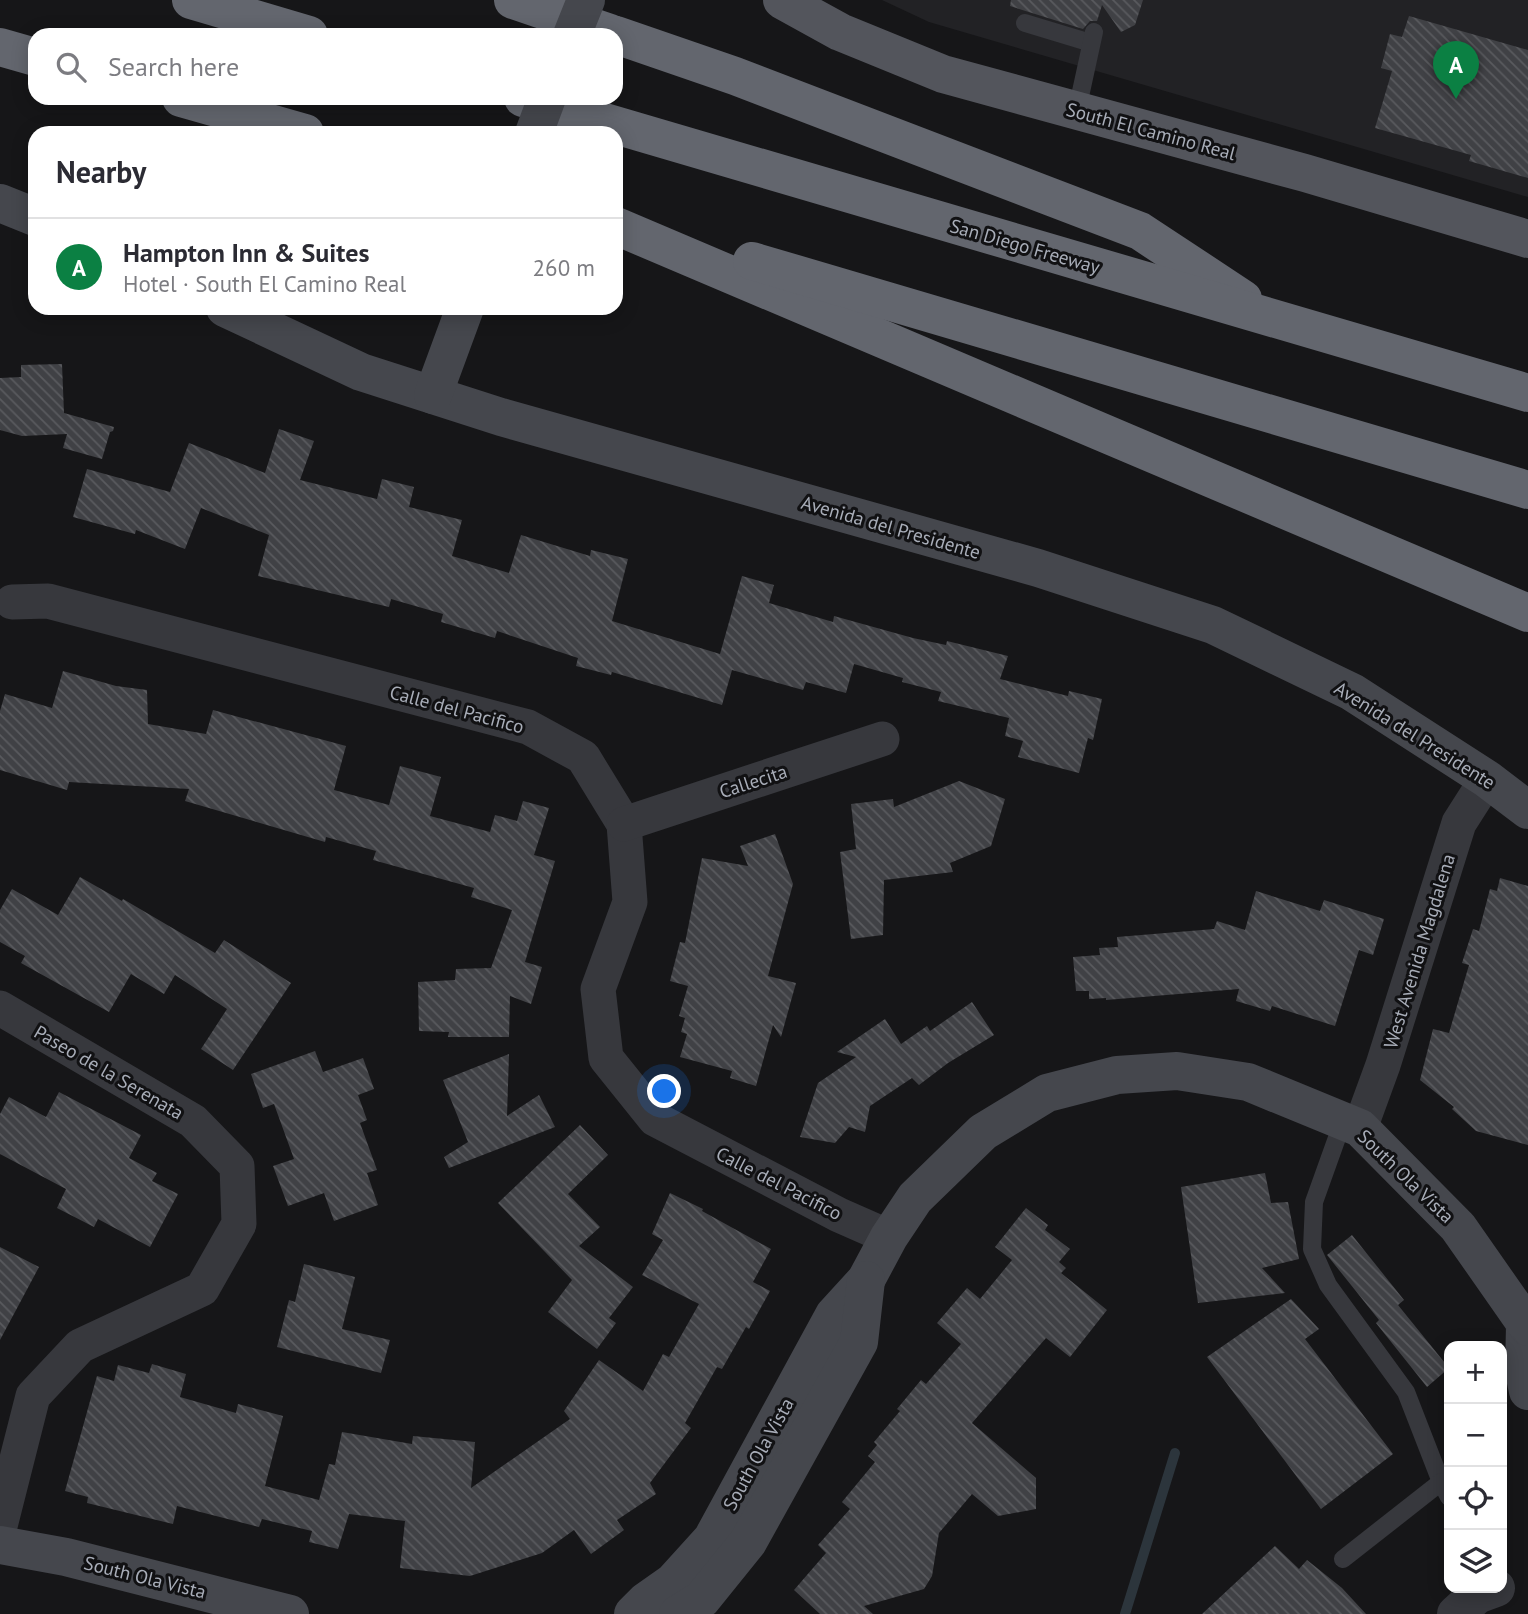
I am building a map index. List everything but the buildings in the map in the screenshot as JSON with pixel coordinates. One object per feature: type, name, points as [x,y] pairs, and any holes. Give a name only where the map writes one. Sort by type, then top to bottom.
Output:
[{"type":"highway","points":[[191,0],[285,28]]},
{"type":"highway","points":[[513,0],[595,28]]},
{"type":"highway","points":[[623,37],[735,76],[1140,231],[1277,321]]},
{"type":"highway","points":[[0,47],[28,55]]},
{"type":"highway","points":[[206,105],[280,126]]},
{"type":"highway","name":"San Diego Freeway","points":[[547,105],[618,126]]},
{"type":"highway","name":"San Diego Freeway","points":[[623,128],[1528,393]]},
{"type":"highway","points":[[623,226],[1528,490]]},
{"type":"highway","points":[[623,227],[1528,613]]},
{"type":"main road","points":[[575,28],[586,0]]},
{"type":"main road","name":"South El Camino Real","points":[[782,0],[840,32],[943,74],[1304,173],[1528,239]]},
{"type":"main road","points":[[537,126],[544,105]]},
{"type":"main road","points":[[0,203],[28,214]]},
{"type":"main road","name":"Avenida del Presidente","points":[[240,315],[361,372],[514,421],[1038,568],[1213,625],[1352,692],[1487,779],[1528,810]]},
{"type":"main road","points":[[433,395],[462,315]]},
{"type":"main road","name":"South Ola Vista","points":[[633,1614],[673,1582],[712,1539],[834,1315],[866,1280],[889,1237],[915,1198],[983,1132],[1047,1093],[1117,1075],[1177,1071],[1248,1082],[1352,1124],[1458,1227],[1527,1326]]},
{"type":"main road","name":"South Ola Vista","points":[[678,1614],[702,1598],[748,1542],[859,1342],[866,1280]]},
{"type":"main road","points":[[1527,1326],[1524,1372],[1528,1391]]},
{"type":"main road","name":"South Ola Vista","points":[[0,1546],[61,1582],[182,1614]]},
{"type":"main road","name":"South Ola Vista","points":[[0,1546],[66,1557],[289,1614]]},
{"type":"street","name":"Calle del Pacifico","points":[[12,603],[48,601],[528,727],[583,757],[624,824],[630,902],[598,989],[606,1058],[655,1119],[839,1215],[889,1237]]},
{"type":"street","name":"Callecita","points":[[624,824],[882,739]]},
{"type":"street","name":"West Avenida Magdalena","points":[[1352,1124],[1383,1065],[1459,823],[1487,779]]},
{"type":"street","name":"Paseo de la Serenata","points":[[0,1008],[193,1121],[237,1166],[239,1224],[202,1289],[80,1346],[33,1396],[0,1526]]},
{"type":"street","points":[[1507,1584],[1528,1577]]},
{"type":"street","points":[[1456,1614],[1482,1593]]},
{"type":"lane","points":[[1024,23],[1093,37],[1077,110]]},
{"type":"lane","points":[[1352,1124],[1314,1202],[1312,1249],[1328,1285],[1406,1392],[1444,1487]]},
{"type":"lane","points":[[1343,1559],[1444,1491]]},
{"type":"shaded area","points":[[882,0],[1528,0],[1528,197],[929,22]]},
{"type":"waterway","points":[[1125,1614],[1175,1453]]},
{"type":"place","name":"Hampton Inn & Suites","points":[[1456,99]]}]
